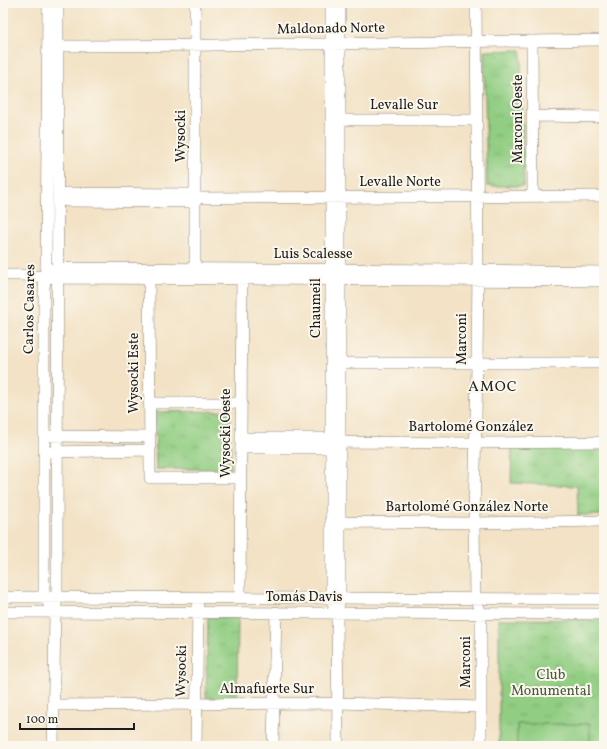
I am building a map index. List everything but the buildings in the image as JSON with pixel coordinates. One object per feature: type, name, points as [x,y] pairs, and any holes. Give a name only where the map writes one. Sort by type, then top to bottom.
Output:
[{"type":"street","name":"Carlos Casares","points":[[44,597],[44,289],[46,274],[48,3]]},
{"type":"street","name":"Carlos Casares","points":[[53,746],[56,597],[58,3]]},
{"type":"street","name":"Wysocki","points":[[195,3],[195,269]]},
{"type":"street","name":"Chaumeil","points":[[330,3],[336,43]]},
{"type":"street","name":"Chaumeil","points":[[338,746],[337,612],[335,598],[333,443],[336,274],[336,43],[340,3]]},
{"type":"street","name":"Marconi","points":[[476,3],[478,362],[474,523],[475,598],[481,613],[481,746]]},
{"type":"street","name":"Maldonado Norte","points":[[58,46],[196,46],[604,40]]},
{"type":"street","name":"Marconi Oeste","points":[[532,41],[533,196]]},
{"type":"street","points":[[533,116],[604,117]]},
{"type":"street","name":"Levalle Sur","points":[[335,120],[477,120]]},
{"type":"street","name":"Levalle Norte","points":[[58,198],[66,193],[188,194],[196,198],[604,196]]},
{"type":"street","name":"Luis Scalesse","points":[[150,273],[195,269],[242,274]]},
{"type":"street","name":"Luis Scalesse","points":[[3,275],[58,273],[478,275],[604,272]]},
{"type":"street","name":"Wysocki Este","points":[[150,273],[150,478],[241,478]]},
{"type":"street","name":"Wysocki Oeste","points":[[240,597],[242,274]]},
{"type":"street","name":"Luis Scalesse","points":[[478,275],[604,281]]},
{"type":"street","points":[[335,363],[604,362]]},
{"type":"street","points":[[149,403],[242,403]]},
{"type":"street","points":[[44,436],[149,437]]},
{"type":"street","name":"Bartolomé González","points":[[241,443],[604,442]]},
{"type":"street","points":[[44,452],[150,450]]},
{"type":"street","name":"Bartolomé González Norte","points":[[335,522],[474,523],[604,521]]},
{"type":"street","name":"Tomás Davis","points":[[3,597],[604,599]]},
{"type":"street","points":[[44,597],[55,612]]},
{"type":"street","name":"Wysocki","points":[[196,746],[199,612],[198,597]]},
{"type":"street","name":"Tomás Davis","points":[[3,612],[604,614]]},
{"type":"street","points":[[273,746],[276,612]]},
{"type":"street","name":"Almafuerte Sur","points":[[53,705],[338,703],[481,707]]},
{"type":"green space","points":[[521,50],[524,186],[487,186],[484,51]]},
{"type":"green space","points":[[230,411],[231,469],[156,469],[155,412]]},
{"type":"green space","points":[[512,446],[603,450],[604,514],[578,515],[577,486],[511,483]]},
{"type":"green space","points":[[208,617],[238,618],[237,699],[206,698]]},
{"type":"green space","name":"Club Monumental","points":[[499,619],[604,620],[604,746],[499,746]]},
{"type":"green space","points":[[517,724],[590,724],[590,746],[517,746]]},
{"type":"district","name":"AMOC","points":[[493,387]]}]
